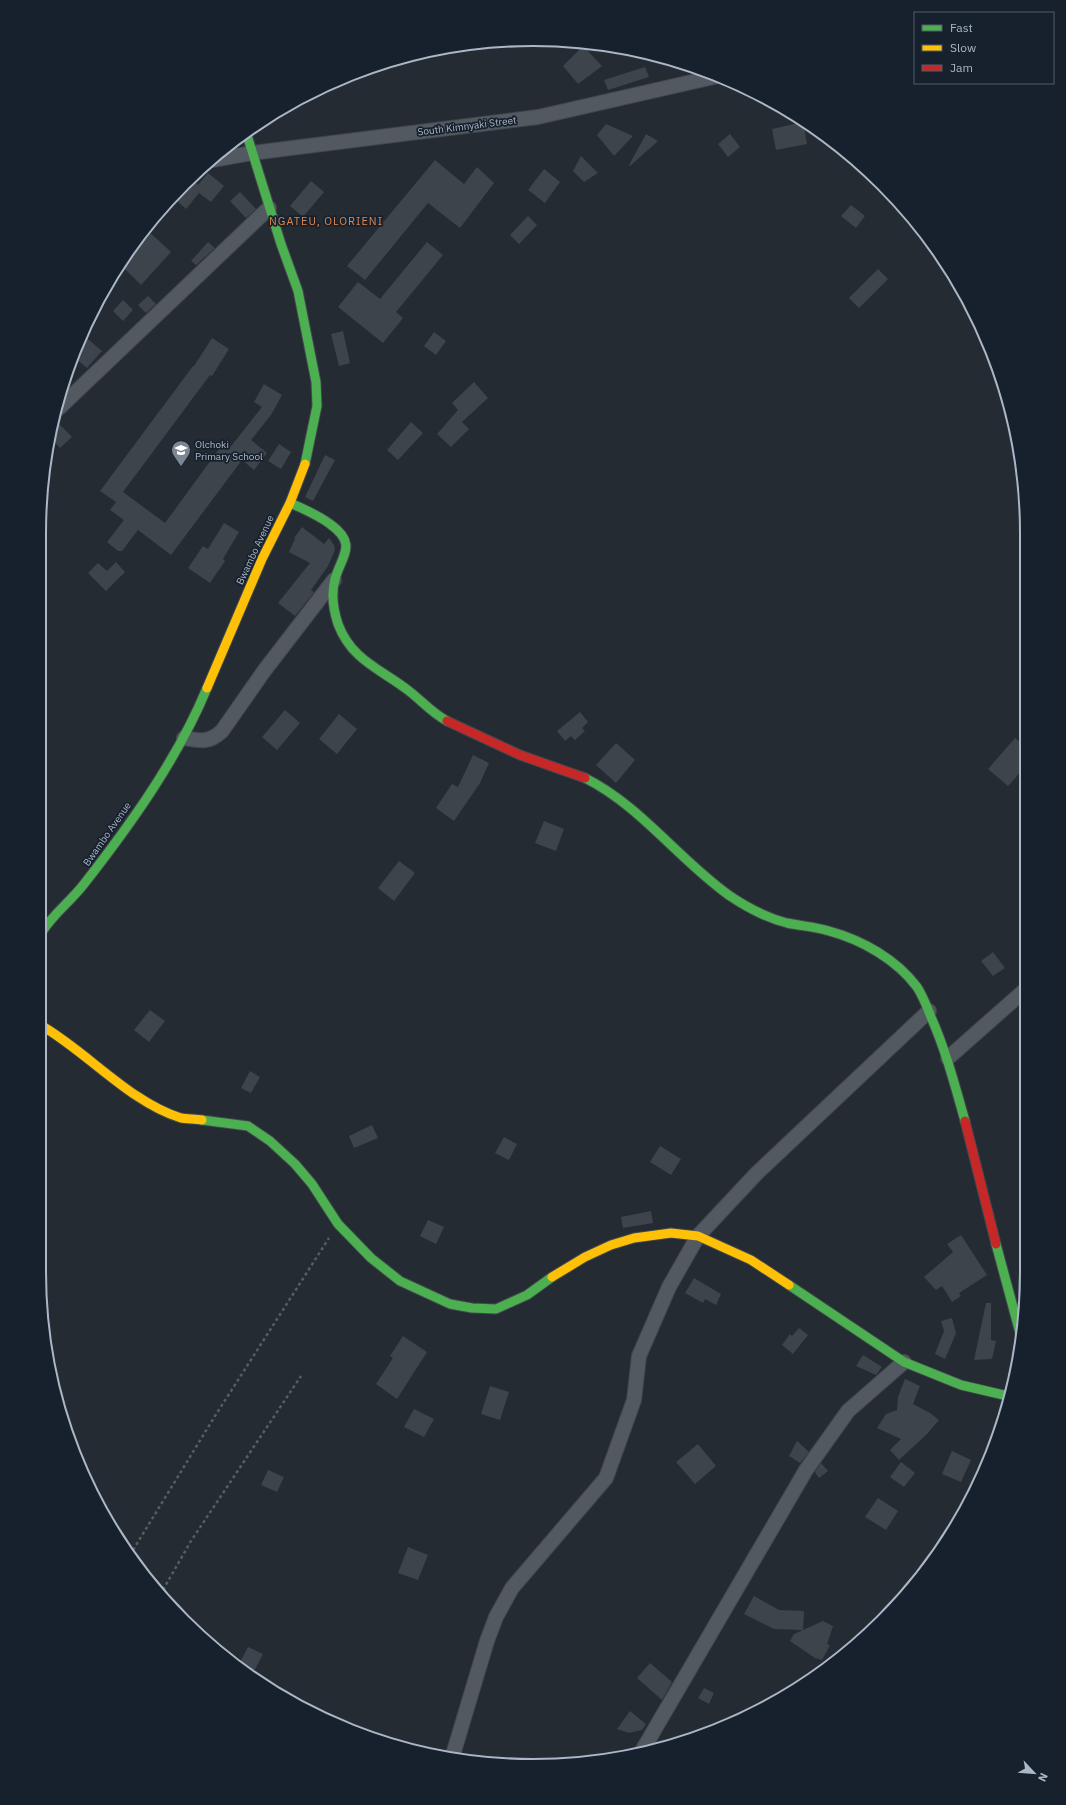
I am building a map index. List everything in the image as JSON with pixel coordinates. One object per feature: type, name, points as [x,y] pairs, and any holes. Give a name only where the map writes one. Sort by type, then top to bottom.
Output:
[{"type":"street","name":"South Kimnyaki Street","points":[[223,158],[252,153],[538,117],[705,78]]},
{"type":"street","name":"Bwambo Avenue","points":[[46,926],[83,886],[111,849],[170,762],[184,738],[202,700],[262,559],[290,503],[304,470],[317,406],[316,382],[298,291],[269,208],[248,139]]},
{"type":"street","points":[[64,402],[269,208]]},
{"type":"street","points":[[184,738],[204,741],[213,739],[222,731],[264,671],[335,579],[347,554],[347,544],[342,534],[318,516],[290,503]]},
{"type":"street","points":[[335,579],[333,590],[336,616],[343,636],[352,651],[365,662],[408,690],[434,714],[477,736],[521,755],[578,775],[597,785],[631,809],[722,890],[753,911],[778,921],[828,931],[840,935],[885,958],[901,970],[915,984],[929,1012],[948,1058],[1017,1323]]},
{"type":"street","points":[[948,1058],[1020,994]]},
{"type":"street","points":[[454,1753],[487,1641],[496,1617],[512,1588],[606,1478],[634,1400],[639,1356],[670,1287],[698,1236],[757,1173],[929,1012]]},
{"type":"street","points":[[46,1028],[61,1037],[115,1080],[158,1109],[182,1118],[248,1126],[270,1141],[295,1164],[312,1184],[338,1224],[371,1258],[400,1281],[450,1304],[472,1308],[496,1309],[527,1295],[571,1265],[611,1245],[634,1238],[671,1233],[698,1236],[751,1260],[904,1362],[961,1385],[1004,1395]]},
{"type":"street","points":[[645,1746],[806,1470],[848,1411],[904,1362]]},
{"type":"path","points":[[133,1550],[215,1416],[338,1224]]},
{"type":"path","points":[[164,1589],[191,1541],[302,1376]]},
{"type":"building","points":[[581,48],[586,49],[602,66],[578,84],[563,66]]},
{"type":"building","points":[[645,67],[649,77],[608,90],[604,80]]},
{"type":"building","points":[[797,123],[804,128],[807,144],[776,150],[772,129]]},
{"type":"building","points":[[606,124],[633,136],[614,156],[597,135]]},
{"type":"building","points":[[646,134],[658,141],[630,166],[629,165]]},
{"type":"building","points":[[730,134],[740,147],[728,157],[718,144]]},
{"type":"building","points":[[581,156],[598,173],[584,182],[573,171]]},
{"type":"building","points":[[435,160],[464,184],[477,167],[494,183],[460,228],[428,203],[365,280],[347,266]]},
{"type":"building","points":[[544,169],[560,182],[545,203],[528,190]]},
{"type":"building","points":[[208,173],[224,186],[211,202],[199,193],[186,209],[177,201],[195,183],[198,185]]},
{"type":"building","points":[[311,181],[324,192],[303,217],[290,206]]},
{"type":"building","points":[[240,192],[256,209],[246,218],[230,201]]},
{"type":"building","points":[[851,205],[865,216],[856,228],[841,216]]},
{"type":"building","points":[[528,216],[537,225],[519,244],[510,235]]},
{"type":"building","points":[[150,233],[171,252],[141,285],[124,268]]},
{"type":"building","points":[[208,242],[215,248],[196,265],[191,261]]},
{"type":"building","points":[[427,242],[443,255],[396,312],[403,318],[383,343],[338,307],[358,282],[380,299]]},
{"type":"building","points":[[878,269],[888,279],[859,308],[849,298]]},
{"type":"building","points":[[148,296],[156,304],[146,313],[138,305]]},
{"type":"building","points":[[123,300],[133,310],[123,321],[113,311]]},
{"type":"building","points":[[343,331],[350,363],[339,366],[331,334]]},
{"type":"building","points":[[434,332],[446,341],[436,355],[424,346]]},
{"type":"building","points":[[87,338],[102,351],[87,368],[78,360]]},
{"type":"building","points":[[212,338],[229,349],[212,376],[210,375],[123,492],[165,523],[222,445],[228,450],[262,407],[254,402],[264,384],[282,395],[271,415],[251,440],[267,453],[254,470],[242,460],[171,555],[138,530],[122,551],[118,551],[107,542],[124,520],[110,510],[116,502],[100,491],[194,366]]},
{"type":"building","points":[[474,382],[488,398],[462,422],[469,429],[451,447],[437,434],[458,410],[452,403]]},
{"type":"building","points":[[411,422],[423,433],[398,460],[387,450]]},
{"type":"building","points":[[59,424],[72,437],[60,448],[54,442]]},
{"type":"building","points":[[279,444],[291,452],[281,469],[268,461]]},
{"type":"building","points":[[325,455],[335,460],[313,501],[305,497]]},
{"type":"building","points":[[224,523],[239,532],[223,559],[225,561],[210,583],[188,568],[203,546],[208,549]]},
{"type":"building","points":[[302,527],[324,544],[329,538],[334,545],[335,550],[328,566],[311,590],[314,592],[295,616],[278,603],[310,563],[289,552],[295,539],[294,538]]},
{"type":"building","points":[[116,562],[125,572],[106,591],[88,573],[98,563],[107,571]]},
{"type":"building","points":[[285,710],[300,723],[277,750],[262,737]]},
{"type":"building","points":[[580,712],[588,722],[582,728],[585,731],[575,740],[571,736],[565,741],[557,731]]},
{"type":"building","points":[[339,714],[357,729],[337,754],[319,739]]},
{"type":"building","points":[[1015,738],[1020,742],[1020,773],[1008,786],[988,769]]},
{"type":"building","points":[[616,743],[635,760],[616,783],[596,765]]},
{"type":"building","points":[[473,755],[489,763],[480,783],[454,821],[436,808],[452,784],[458,787]]},
{"type":"building","points":[[544,821],[564,829],[556,851],[535,843]]},
{"type":"building","points":[[399,861],[415,873],[394,901],[378,888]]},
{"type":"building","points":[[993,952],[1005,968],[993,976],[981,961]]},
{"type":"building","points":[[150,1010],[165,1021],[149,1042],[134,1030]]},
{"type":"building","points":[[250,1071],[260,1077],[251,1093],[241,1088]]},
{"type":"building","points":[[372,1125],[378,1138],[354,1148],[349,1136]]},
{"type":"building","points":[[504,1137],[517,1144],[509,1160],[495,1153]]},
{"type":"building","points":[[660,1146],[681,1159],[671,1175],[650,1162]]},
{"type":"building","points":[[651,1211],[653,1223],[623,1228],[621,1217]]},
{"type":"building","points":[[428,1220],[444,1227],[436,1244],[420,1236]]},
{"type":"building","points":[[961,1235],[987,1275],[959,1293],[961,1296],[952,1302],[942,1286],[936,1290],[924,1277],[953,1252],[947,1244]]},
{"type":"building","points":[[694,1278],[721,1294],[716,1305],[705,1299],[703,1303],[685,1293]]},
{"type":"building","points":[[986,1303],[991,1303],[991,1340],[996,1341],[992,1359],[974,1360]]},
{"type":"building","points":[[952,1318],[956,1333],[945,1359],[935,1354],[944,1331],[941,1321]]},
{"type":"building","points":[[799,1328],[808,1335],[793,1354],[782,1345],[790,1334],[792,1336]]},
{"type":"building","points":[[403,1336],[427,1352],[397,1399],[376,1384],[393,1358],[390,1356]]},
{"type":"building","points":[[863,1355],[882,1367],[876,1375],[856,1366]]},
{"type":"building","points":[[905,1379],[920,1386],[913,1404],[930,1413],[939,1420],[927,1434],[899,1460],[890,1450],[901,1439],[877,1428],[886,1414],[897,1410],[898,1397]]},
{"type":"building","points":[[490,1386],[509,1392],[500,1420],[481,1414]]},
{"type":"building","points":[[414,1409],[434,1419],[424,1437],[404,1427]]},
{"type":"building","points":[[797,1441],[809,1452],[800,1463],[789,1456]]},
{"type":"building","points":[[698,1444],[716,1466],[695,1484],[676,1462]]},
{"type":"building","points":[[952,1451],[971,1460],[961,1482],[942,1474]]},
{"type":"building","points":[[901,1462],[915,1473],[904,1487],[890,1477]]},
{"type":"building","points":[[821,1463],[828,1471],[819,1478],[815,1472]]},
{"type":"building","points":[[268,1470],[284,1477],[277,1492],[261,1485]]},
{"type":"building","points":[[878,1498],[898,1511],[886,1530],[865,1517]]},
{"type":"building","points":[[408,1547],[428,1555],[418,1580],[398,1573]]},
{"type":"building","points":[[754,1596],[779,1610],[804,1611],[803,1630],[774,1629],[744,1614]]},
{"type":"building","points":[[823,1621],[833,1626],[827,1644],[830,1645],[822,1660],[815,1658],[790,1641],[794,1634]]},
{"type":"building","points":[[248,1647],[263,1654],[254,1671],[241,1661]]},
{"type":"building","points":[[650,1663],[672,1682],[662,1700],[637,1678]]},
{"type":"building","points":[[704,1688],[714,1693],[709,1704],[698,1698]]},
{"type":"building","points":[[630,1711],[646,1724],[642,1730],[629,1733],[617,1729]]},
{"type":"traffic: fast","points":[[248,139],[281,244],[298,291],[316,382],[317,406],[305,464]]},
{"type":"traffic: fast","points":[[290,503],[311,512],[325,521],[339,531],[344,538],[346,550],[335,579],[333,602],[338,624],[351,647],[368,663],[409,691],[432,711],[447,721]]},
{"type":"traffic: fast","points":[[46,925],[84,884],[136,814],[168,765],[207,688]]},
{"type":"traffic: fast","points":[[585,778],[624,803],[711,882],[744,905],[780,921],[824,930],[866,945],[889,959],[909,977],[921,994],[936,1030],[946,1056],[965,1121]]},
{"type":"traffic: fast","points":[[202,1120],[248,1126],[270,1141],[295,1164],[312,1184],[338,1224],[371,1258],[400,1281],[450,1304],[472,1308],[496,1309],[527,1295],[552,1277]]},
{"type":"traffic: fast","points":[[996,1244],[1017,1323]]},
{"type":"traffic: fast","points":[[789,1285],[904,1362],[961,1385],[1004,1395]]},
{"type":"traffic: slow","points":[[207,688],[262,559],[290,503],[305,464]]},
{"type":"traffic: slow","points":[[46,1029],[76,1049],[127,1089],[145,1101],[163,1111],[181,1118],[202,1120]]},
{"type":"traffic: slow","points":[[552,1277],[585,1257],[611,1245],[634,1238],[671,1233],[698,1236],[751,1260],[789,1285]]},
{"type":"traffic: jam","points":[[447,721],[520,755],[585,778]]},
{"type":"traffic: jam","points":[[965,1121],[996,1244]]},
{"type":"place","name":"Olchoki Primary School","points":[[181,467]]},
{"type":"district","name":"NGATEU, OLORIENI","points":[[326,221]]}]
